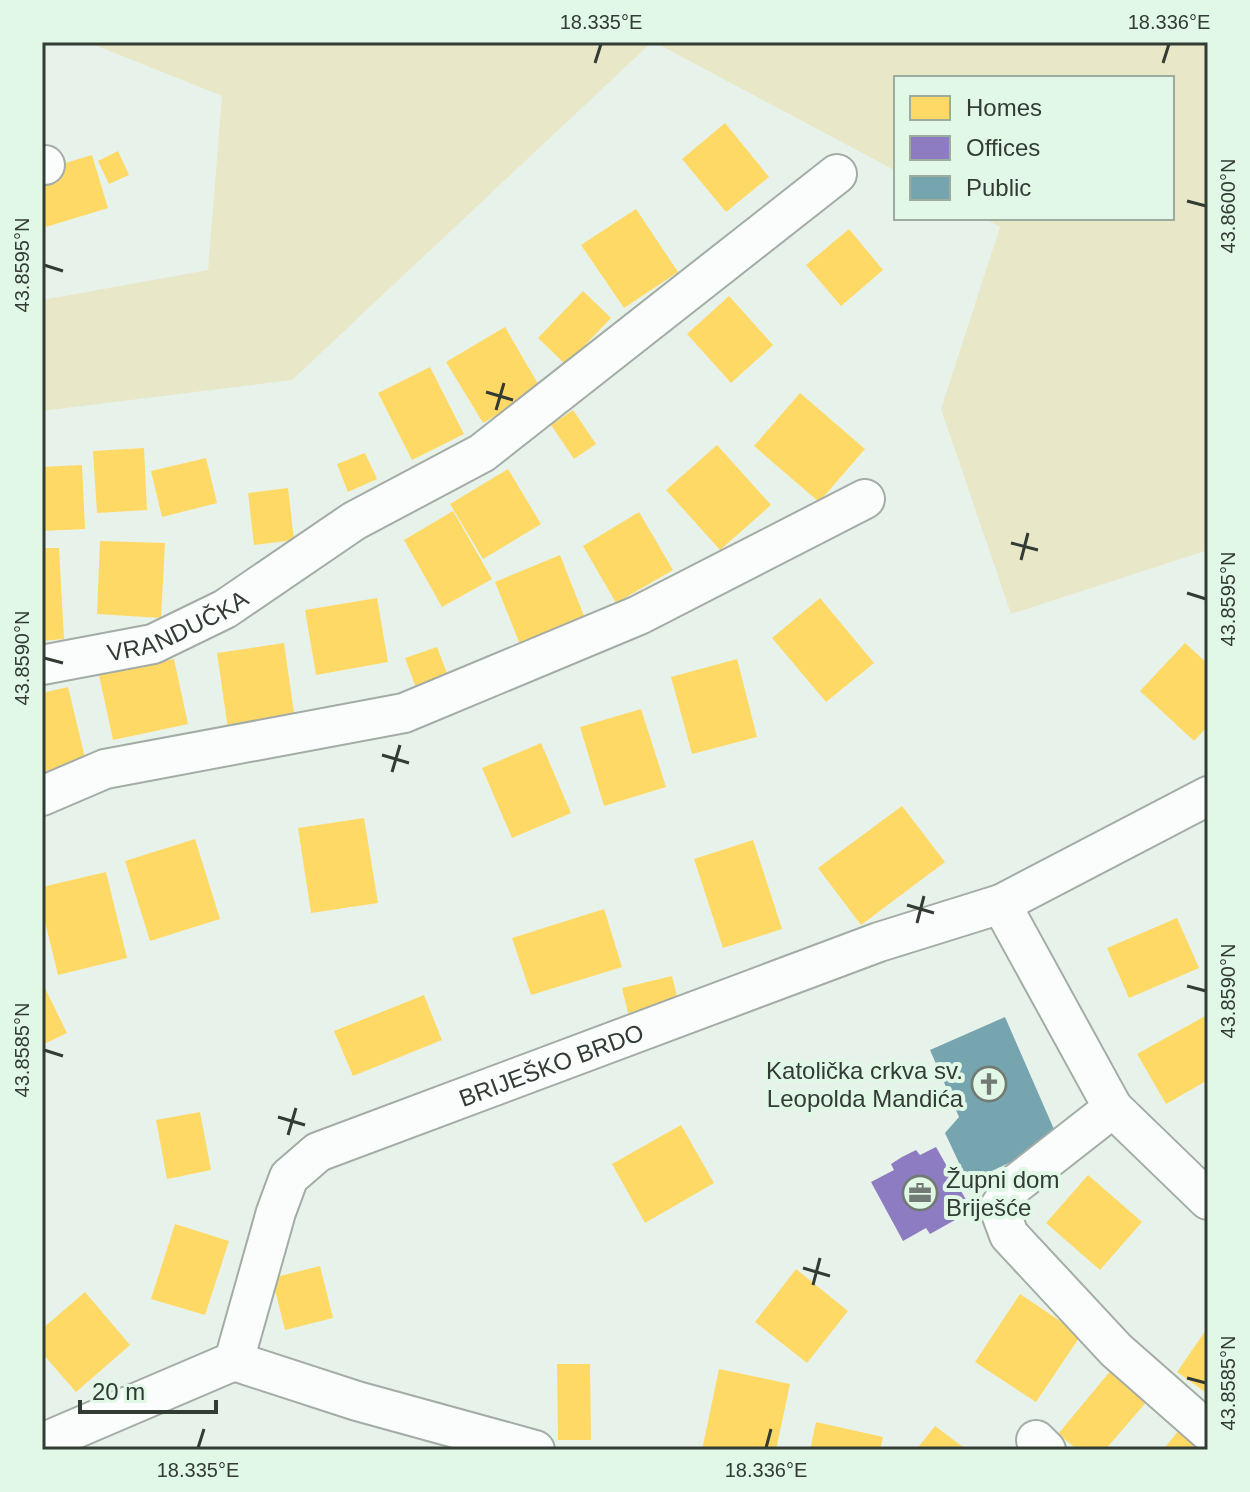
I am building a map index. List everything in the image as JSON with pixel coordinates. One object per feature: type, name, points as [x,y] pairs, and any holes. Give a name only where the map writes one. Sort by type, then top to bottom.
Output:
[{"type":"street","name":"VRANDUČKA","points":[[42,665],[153,644],[225,609],[354,521],[482,453],[837,174]]},
{"type":"street","points":[[42,796],[105,769],[404,713],[639,615],[865,499]]},
{"type":"street","name":"BRIJEŠKO BRDO","points":[[234,1361],[276,1212],[289,1177],[318,1152],[879,942],[1001,904],[1208,796]]},
{"type":"street","points":[[1001,904],[1113,1108],[1208,1200]]},
{"type":"street","points":[[1113,1108],[1012,1187],[999,1208],[1009,1235],[1116,1350],[1208,1431]]},
{"type":"street","points":[[42,1443],[234,1361],[357,1401],[535,1450]]},
{"type":"green space","points":[[87,42],[652,42],[292,380],[42,411],[42,300],[208,270],[222,96]]},
{"type":"green space","points":[[654,42],[1208,42],[1208,550],[1011,614],[941,409],[1000,227],[988,220],[1174,220],[1174,76],[894,76],[894,170]]},
{"type":"building: Homes","points":[[725,123],[769,177],[726,212],[682,159]]},
{"type":"building: Homes","points":[[118,151],[129,175],[109,184],[98,161]]},
{"type":"building: Homes","points":[[92,155],[108,208],[46,227],[42,214],[42,170]]},
{"type":"building: Homes","points":[[636,209],[678,272],[624,308],[581,245]]},
{"type":"building: Homes","points":[[849,229],[883,270],[841,306],[806,265]]},
{"type":"building: Homes","points":[[583,291],[611,318],[566,365],[538,338]]},
{"type":"building: Homes","points":[[729,296],[773,345],[731,383],[687,334]]},
{"type":"building: Homes","points":[[505,327],[541,389],[483,423],[446,362]]},
{"type":"building: Homes","points":[[430,367],[464,434],[412,460],[378,393]]},
{"type":"building: Homes","points":[[800,393],[865,449],[819,502],[754,446]]},
{"type":"building: Homes","points":[[573,410],[596,444],[574,459],[551,425]]},
{"type":"building: Homes","points":[[717,445],[771,505],[720,550],[666,490]]},
{"type":"building: Homes","points":[[144,448],[147,510],[97,513],[93,451]]},
{"type":"building: Homes","points":[[365,453],[377,479],[348,492],[337,464]]},
{"type":"building: Homes","points":[[206,458],[217,503],[162,517],[151,471]]},
{"type":"building: Homes","points":[[82,465],[85,529],[42,531],[42,467]]},
{"type":"building: Homes","points":[[508,469],[541,524],[483,559],[450,504]]},
{"type":"building: Homes","points":[[288,488],[294,540],[254,545],[248,493]]},
{"type":"building: Homes","points":[[453,511],[492,579],[442,607],[404,540]]},
{"type":"building: Homes","points":[[639,512],[673,570],[616,603],[583,546]]},
{"type":"building: Homes","points":[[100,541],[165,543],[161,618],[97,614]]},
{"type":"building: Homes","points":[[42,548],[59,548],[64,639],[42,641]]},
{"type":"building: Homes","points":[[560,555],[586,621],[521,647],[495,582]]},
{"type":"building: Homes","points":[[377,598],[388,662],[316,675],[305,610]]},
{"type":"building: Homes","points":[[820,598],[874,663],[826,702],[772,638]]},
{"type":"building: Homes","points":[[284,643],[295,720],[228,729],[217,653]]},
{"type":"building: Homes","points":[[1185,643],[1208,664],[1208,726],[1194,741],[1140,691]]},
{"type":"building: Homes","points":[[437,647],[453,689],[421,702],[405,658]]},
{"type":"building: Homes","points":[[174,659],[188,724],[113,740],[99,675]]},
{"type":"building: Homes","points":[[737,659],[757,737],[692,754],[671,677]]},
{"type":"building: Homes","points":[[68,687],[87,766],[42,776],[42,693]]},
{"type":"building: Homes","points":[[641,709],[666,787],[604,806],[580,727]]},
{"type":"building: Homes","points":[[541,743],[571,813],[512,838],[482,768]]},
{"type":"building: Homes","points":[[902,806],[945,862],[861,925],[818,868]]},
{"type":"building: Homes","points":[[364,818],[378,903],[311,913],[298,828]]},
{"type":"building: Homes","points":[[195,839],[220,919],[150,941],[125,861]]},
{"type":"building: Homes","points":[[753,840],[782,929],[723,948],[694,859]]},
{"type":"building: Homes","points":[[106,872],[127,958],[58,975],[42,910],[42,887]]},
{"type":"building: Homes","points":[[604,909],[622,967],[531,995],[512,938]]},
{"type":"building: Homes","points":[[1177,918],[1199,968],[1129,998],[1107,948]]},
{"type":"building: Homes","points":[[672,976],[678,1001],[628,1013],[622,988]]},
{"type":"building: Homes","points":[[42,982],[67,1033],[42,1045]]},
{"type":"building: Homes","points":[[424,995],[442,1040],[353,1076],[334,1031]]},
{"type":"building: Homes","points":[[1207,1015],[1208,1080],[1166,1104],[1137,1054]]},
{"type":"building: Homes","points":[[200,1112],[211,1170],[167,1179],[156,1120]]},
{"type":"building: Homes","points":[[681,1125],[714,1183],[645,1223],[612,1164]]},
{"type":"building: Homes","points":[[1088,1175],[1142,1222],[1100,1270],[1046,1223]]},
{"type":"building: Homes","points":[[175,1224],[229,1241],[205,1315],[151,1299]]},
{"type":"building: Homes","points":[[320,1266],[333,1318],[285,1330],[272,1278]]},
{"type":"building: Homes","points":[[796,1269],[848,1311],[807,1363],[755,1322]]},
{"type":"building: Homes","points":[[85,1292],[130,1345],[76,1392],[42,1353],[42,1329]]},
{"type":"building: Homes","points":[[1020,1294],[1081,1335],[1036,1402],[975,1362]]},
{"type":"building: Homes","points":[[1208,1327],[1208,1394],[1177,1372]]},
{"type":"building: Homes","points":[[557,1364],[590,1364],[591,1440],[558,1440]]},
{"type":"building: Homes","points":[[719,1369],[790,1384],[776,1450],[702,1450]]},
{"type":"building: Homes","points":[[1112,1369],[1148,1400],[1105,1450],[1078,1450],[1058,1434]]},
{"type":"building: Homes","points":[[816,1422],[883,1437],[880,1450],[810,1450]]},
{"type":"building: Homes","points":[[935,1426],[967,1450],[916,1450]]},
{"type":"building: Homes","points":[[1179,1430],[1202,1450],[1163,1450]]},
{"type":"building: Offices","name":"Župni dom Briješće","points":[[936,1147],[969,1205],[952,1214],[955,1220],[930,1234],[926,1228],[903,1241],[871,1182],[894,1170],[891,1164],[902,1157],[916,1150],[920,1155]]},
{"type":"building: Public","name":"Katolička crkva sv. Leopolda Mandića","points":[[1005,1017],[1060,1143],[1020,1171],[1009,1163],[968,1182],[945,1133],[959,1117],[930,1050]]},
{"type":"place","name":"Katolička crkva sv. Leopolda Mandića","points":[[989,1084]]},
{"type":"place","name":"Župni dom Briješće","points":[[920,1193]]}]
